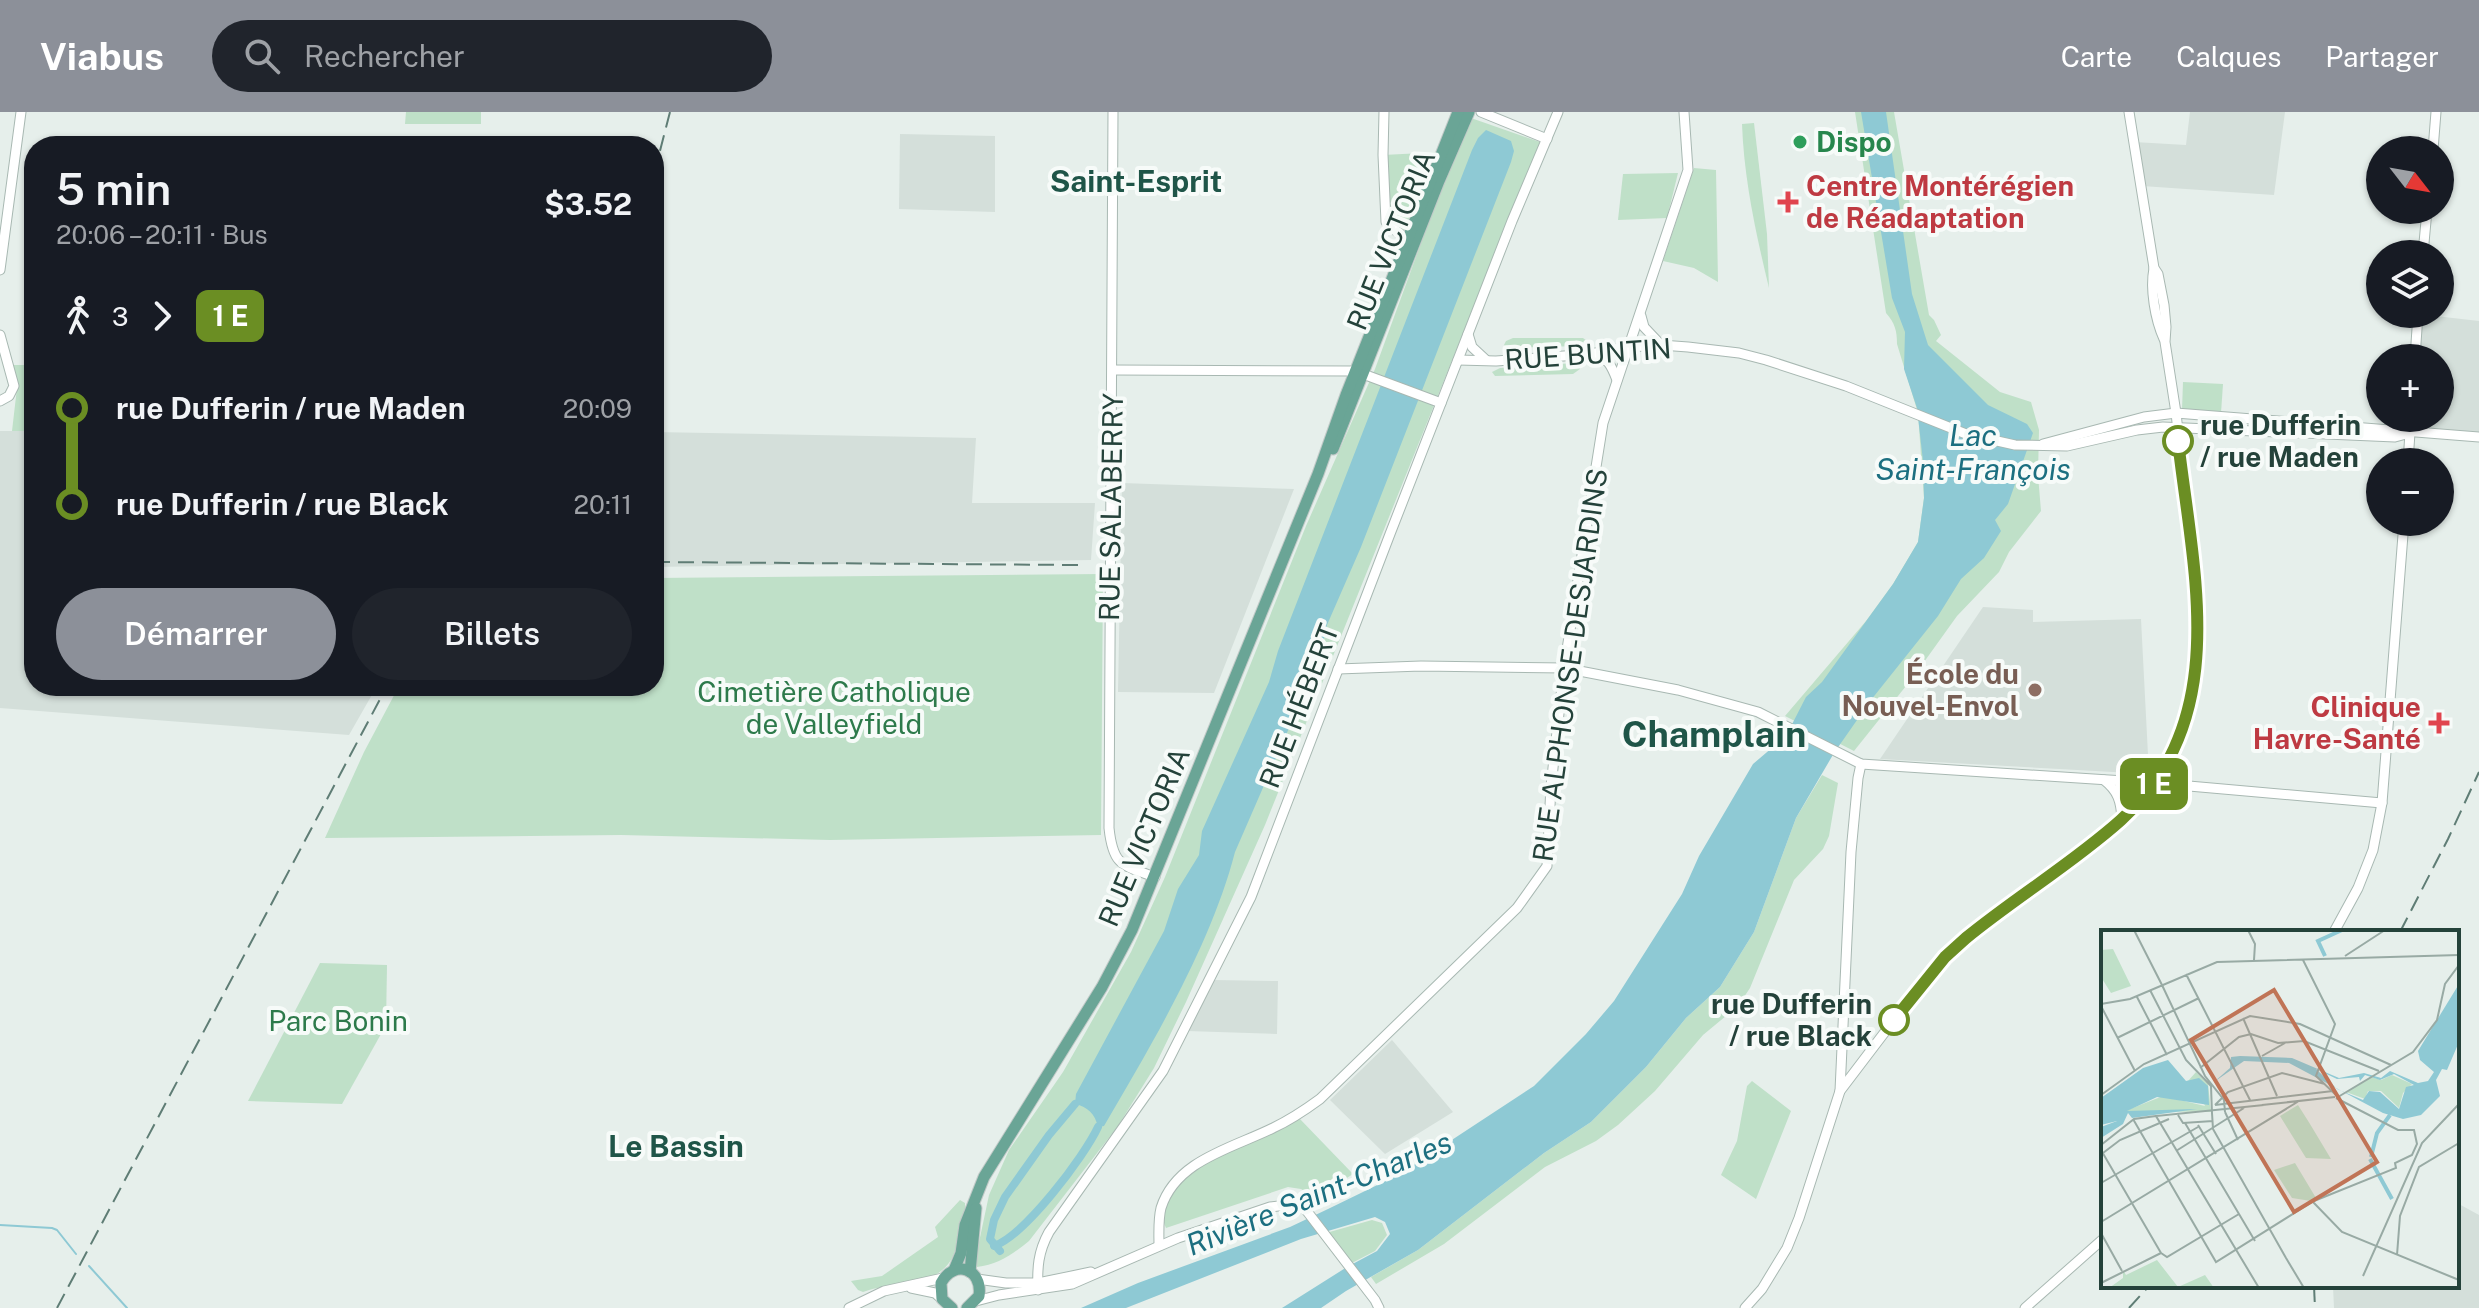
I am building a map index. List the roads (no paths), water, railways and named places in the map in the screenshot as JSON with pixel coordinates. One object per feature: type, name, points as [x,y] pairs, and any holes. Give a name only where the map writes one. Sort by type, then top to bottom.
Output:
[{"type":"main road","name":"RUE VICTORIA","points":[[954,1270],[961,1253],[965,1225],[984,1177],[1102,987],[1132,930],[1360,373],[1458,112]]},
{"type":"main road","name":"RUE VICTORIA","points":[[1412,240],[1469,112]]},
{"type":"main road","name":"RUE VICTORIA","points":[[972,1305],[980,1290],[974,1275],[976,1200]]},
{"type":"main road","points":[[947,1305],[940,1289],[943,1278],[954,1270],[974,1275]]},
{"type":"street","points":[[0,270],[21,112]]},
{"type":"street","name":"RUE SALABERRY","points":[[1113,112],[1109,828],[1115,856],[1128,867],[1155,877]]},
{"type":"street","points":[[1384,112],[1386,222],[1412,240]]},
{"type":"street","points":[[1481,112],[1547,139]]},
{"type":"street","name":"RUE HÉBERT","points":[[1038,1286],[1037,1265],[1041,1246],[1163,1071],[1240,922],[1267,860],[1512,221],[1558,112]]},
{"type":"street","name":"RUE ALPHONSE-DESJARDINS","points":[[1159,1245],[1160,1211],[1167,1194],[1183,1176],[1196,1164],[1280,1125],[1320,1099],[1517,908],[1547,866],[1551,786],[1564,668],[1603,423],[1688,170],[1684,112]]},
{"type":"street","points":[[1840,1091],[1945,957],[2122,819],[2155,783],[2182,733],[2193,695],[2199,645],[2197,605],[2176,413],[2165,342],[2159,330],[2155,307],[2154,268],[2129,112]]},
{"type":"street","points":[[2434,136],[2436,112]]},
{"type":"street","points":[[1641,311],[1644,327],[1661,345]]},
{"type":"street","points":[[1468,334],[1472,347],[1486,360]]},
{"type":"street","points":[[0,335],[13,381],[12,392],[0,401]]},
{"type":"street","name":"RUE BUNTIN","points":[[1458,360],[1590,354],[1661,345],[1739,353],[1886,401],[1966,434],[1991,441],[2034,445],[2067,446],[2150,427],[2395,437],[2410,433]]},
{"type":"street","points":[[1590,354],[1603,357],[1617,380]]},
{"type":"street","points":[[0,369],[11,376]]},
{"type":"street","points":[[1113,370],[1360,373],[1441,403]]},
{"type":"street","name":"RUE BUNTIN","points":[[2034,445],[2144,417],[2176,413],[2395,429],[2410,433]]},
{"type":"street","points":[[2409,448],[2410,433],[2479,437]]},
{"type":"street","points":[[2335,930],[2358,888],[2373,850],[2382,803],[2403,536]]},
{"type":"street","points":[[1338,669],[1421,666],[1564,668],[1678,690],[1758,712],[1861,764],[2155,783],[2382,803]]},
{"type":"street","points":[[1745,1308],[1762,1289],[1787,1248],[1840,1091],[1851,852],[1861,764]]},
{"type":"street","points":[[2104,780],[2114,788],[2120,799],[2122,819]]},
{"type":"street","points":[[972,1305],[984,1297],[1099,1272],[1159,1245],[1270,1207],[1295,1204],[1306,1210],[1379,1308]]},
{"type":"street","points":[[2025,1308],[2101,1241]]},
{"type":"street","points":[[974,1275],[1006,1283],[1038,1286]]},
{"type":"street","points":[[849,1308],[884,1291],[943,1278]]},
{"type":"street","points":[[904,1286],[935,1293],[947,1305]]},
{"type":"water","name":"Lac Saint-François","points":[[1861,112],[1886,112],[1912,294],[1928,345],[1988,405],[2027,424],[2033,433],[2008,504],[1995,520],[2001,531],[1984,558],[1961,579],[1938,616],[1871,700],[1834,753],[1796,818],[1754,932],[1720,987],[1686,1018],[1646,1067],[1591,1122],[1544,1153],[1418,1250],[1321,1308],[1282,1308],[1377,1251],[1390,1234],[1385,1222],[1375,1217],[1301,1239],[1126,1308],[1081,1308],[1138,1283],[1290,1227],[1400,1174],[1534,1086],[1614,1001],[1682,894],[1699,856],[1753,764],[1786,736],[1806,697],[1822,682],[1893,584],[1918,542],[1924,498],[1923,461],[1917,408],[1904,369],[1905,332],[1892,298]]},
{"type":"water","points":[[1486,130],[1511,141],[1514,151],[1511,162],[1361,547],[1327,625],[1320,657],[1235,852],[1196,958],[1104,1126],[1098,1127],[1090,1112],[1075,1104],[1076,1094],[1164,931],[1178,889],[1199,855],[1202,831],[1269,682],[1278,651],[1472,150]]},
{"type":"waterway","points":[[1000,1251],[990,1239],[994,1220],[1005,1197],[1075,1104]]},
{"type":"waterway","points":[[994,1246],[1007,1239],[1037,1211],[1067,1175],[1098,1127]]},
{"type":"waterway","points":[[0,1225],[52,1228],[76,1254]]},
{"type":"waterway","points":[[89,1266],[127,1308]]},
{"type":"railway","points":[[664,136],[670,112]]},
{"type":"railway","points":[[664,562],[1078,565]]},
{"type":"railway","points":[[57,1308],[382,696]]},
{"type":"railway","points":[[2401,930],[2479,772]]},
{"type":"railway","points":[[2129,1308],[2147,1288]]},
{"type":"railway","points":[[2314,1288],[2315,1308]]},
{"type":"place","name":"Dispo","points":[[1800,142]]},
{"type":"place","name":"Centre Montérégien de Réadaptation","points":[[1788,202]]},
{"type":"place","name":"rue Dufferin / rue Maden","points":[[2178,441]]},
{"type":"place","name":"École du Nouvel-Envol","points":[[2035,690]]},
{"type":"place","name":"Clinique Havre-Santé","points":[[2439,723]]},
{"type":"place","name":"rue Dufferin / rue Black","points":[[1894,1020]]},
{"type":"district","name":"Saint-Esprit","points":[[1136,182]]},
{"type":"district","name":"Champlain","points":[[1714,734]]},
{"type":"district","name":"Le Bassin","points":[[676,1147]]},
{"type":"park label","name":"Cimetière Catholique de Valleyfield","points":[[834,708]]},
{"type":"park label","name":"Parc Bonin","points":[[338,1021]]},
{"type":"water label","name":"Rivière Saint-Charles","points":[[1319,1194]]}]
